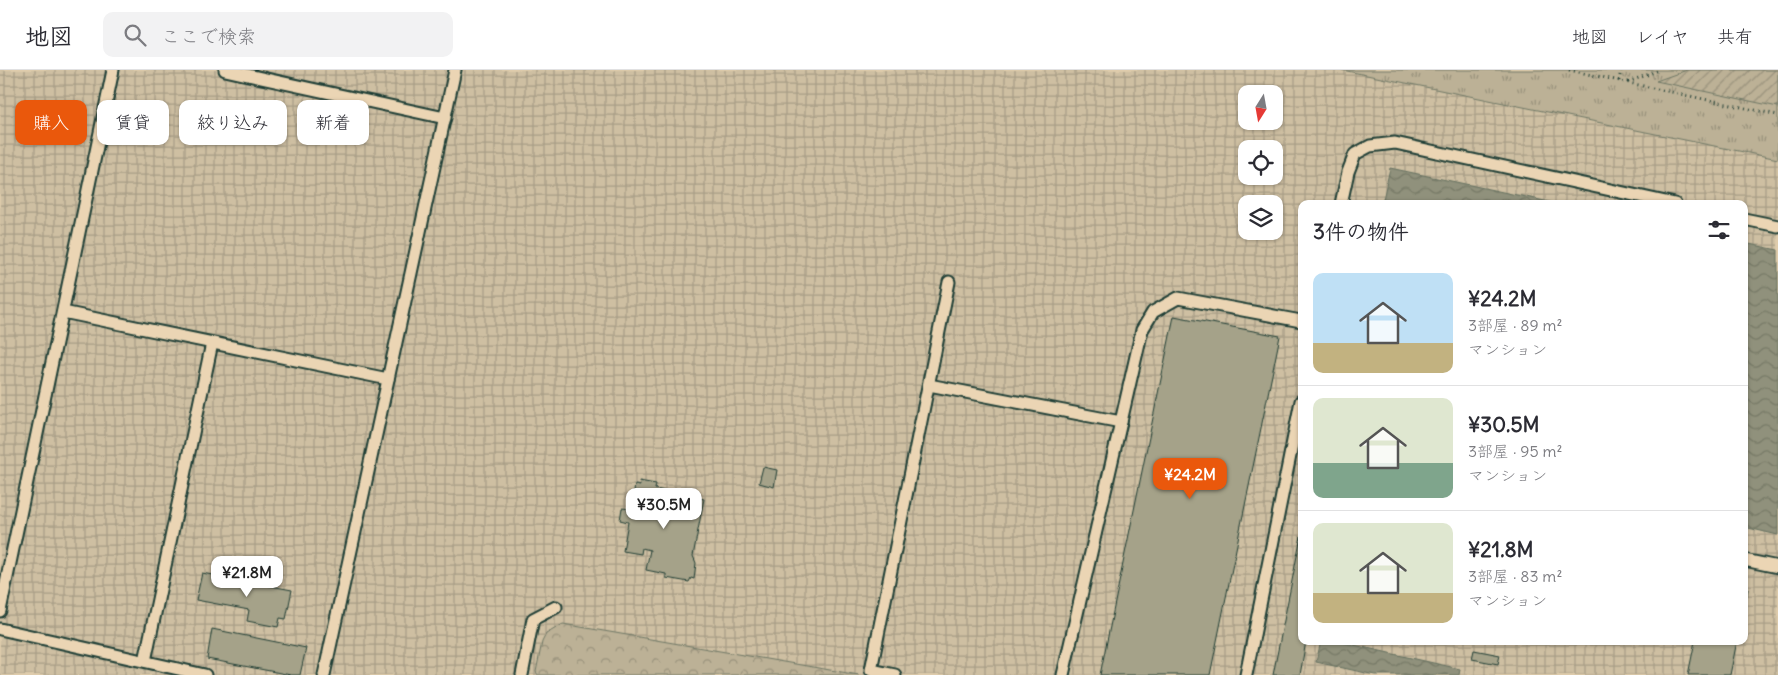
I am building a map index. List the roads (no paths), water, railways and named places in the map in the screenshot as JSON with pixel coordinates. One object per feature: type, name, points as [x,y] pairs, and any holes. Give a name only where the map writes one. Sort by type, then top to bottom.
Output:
[{"type":"lane","points":[[0,610],[113,70]]},
{"type":"lane","points":[[225,70],[445,118]]},
{"type":"lane","points":[[324,675],[455,70]]},
{"type":"lane","points":[[1342,200],[1348,172],[1355,154],[1370,146],[1395,143],[1657,200]]},
{"type":"lane","points":[[1748,220],[1778,226]]},
{"type":"lane","points":[[895,675],[871,670],[949,282]]},
{"type":"lane","points":[[1063,675],[1142,330],[1153,312],[1178,298],[1298,320]]},
{"type":"lane","points":[[63,312],[388,379]]},
{"type":"lane","points":[[145,662],[212,343]]},
{"type":"lane","points":[[929,384],[1121,422]]},
{"type":"lane","points":[[1246,675],[1296,461],[1298,437]]},
{"type":"lane","points":[[1748,561],[1778,567]]},
{"type":"lane","points":[[522,675],[533,618],[556,607]]},
{"type":"lane","points":[[0,629],[205,675]]},
{"type":"water","points":[[1390,168],[1540,200],[1383,200]]},
{"type":"water","points":[[1748,244],[1778,250],[1778,535],[1748,528]]},
{"type":"water","points":[[1320,645],[1354,645],[1460,669],[1459,675],[1375,675],[1316,662]]}]
